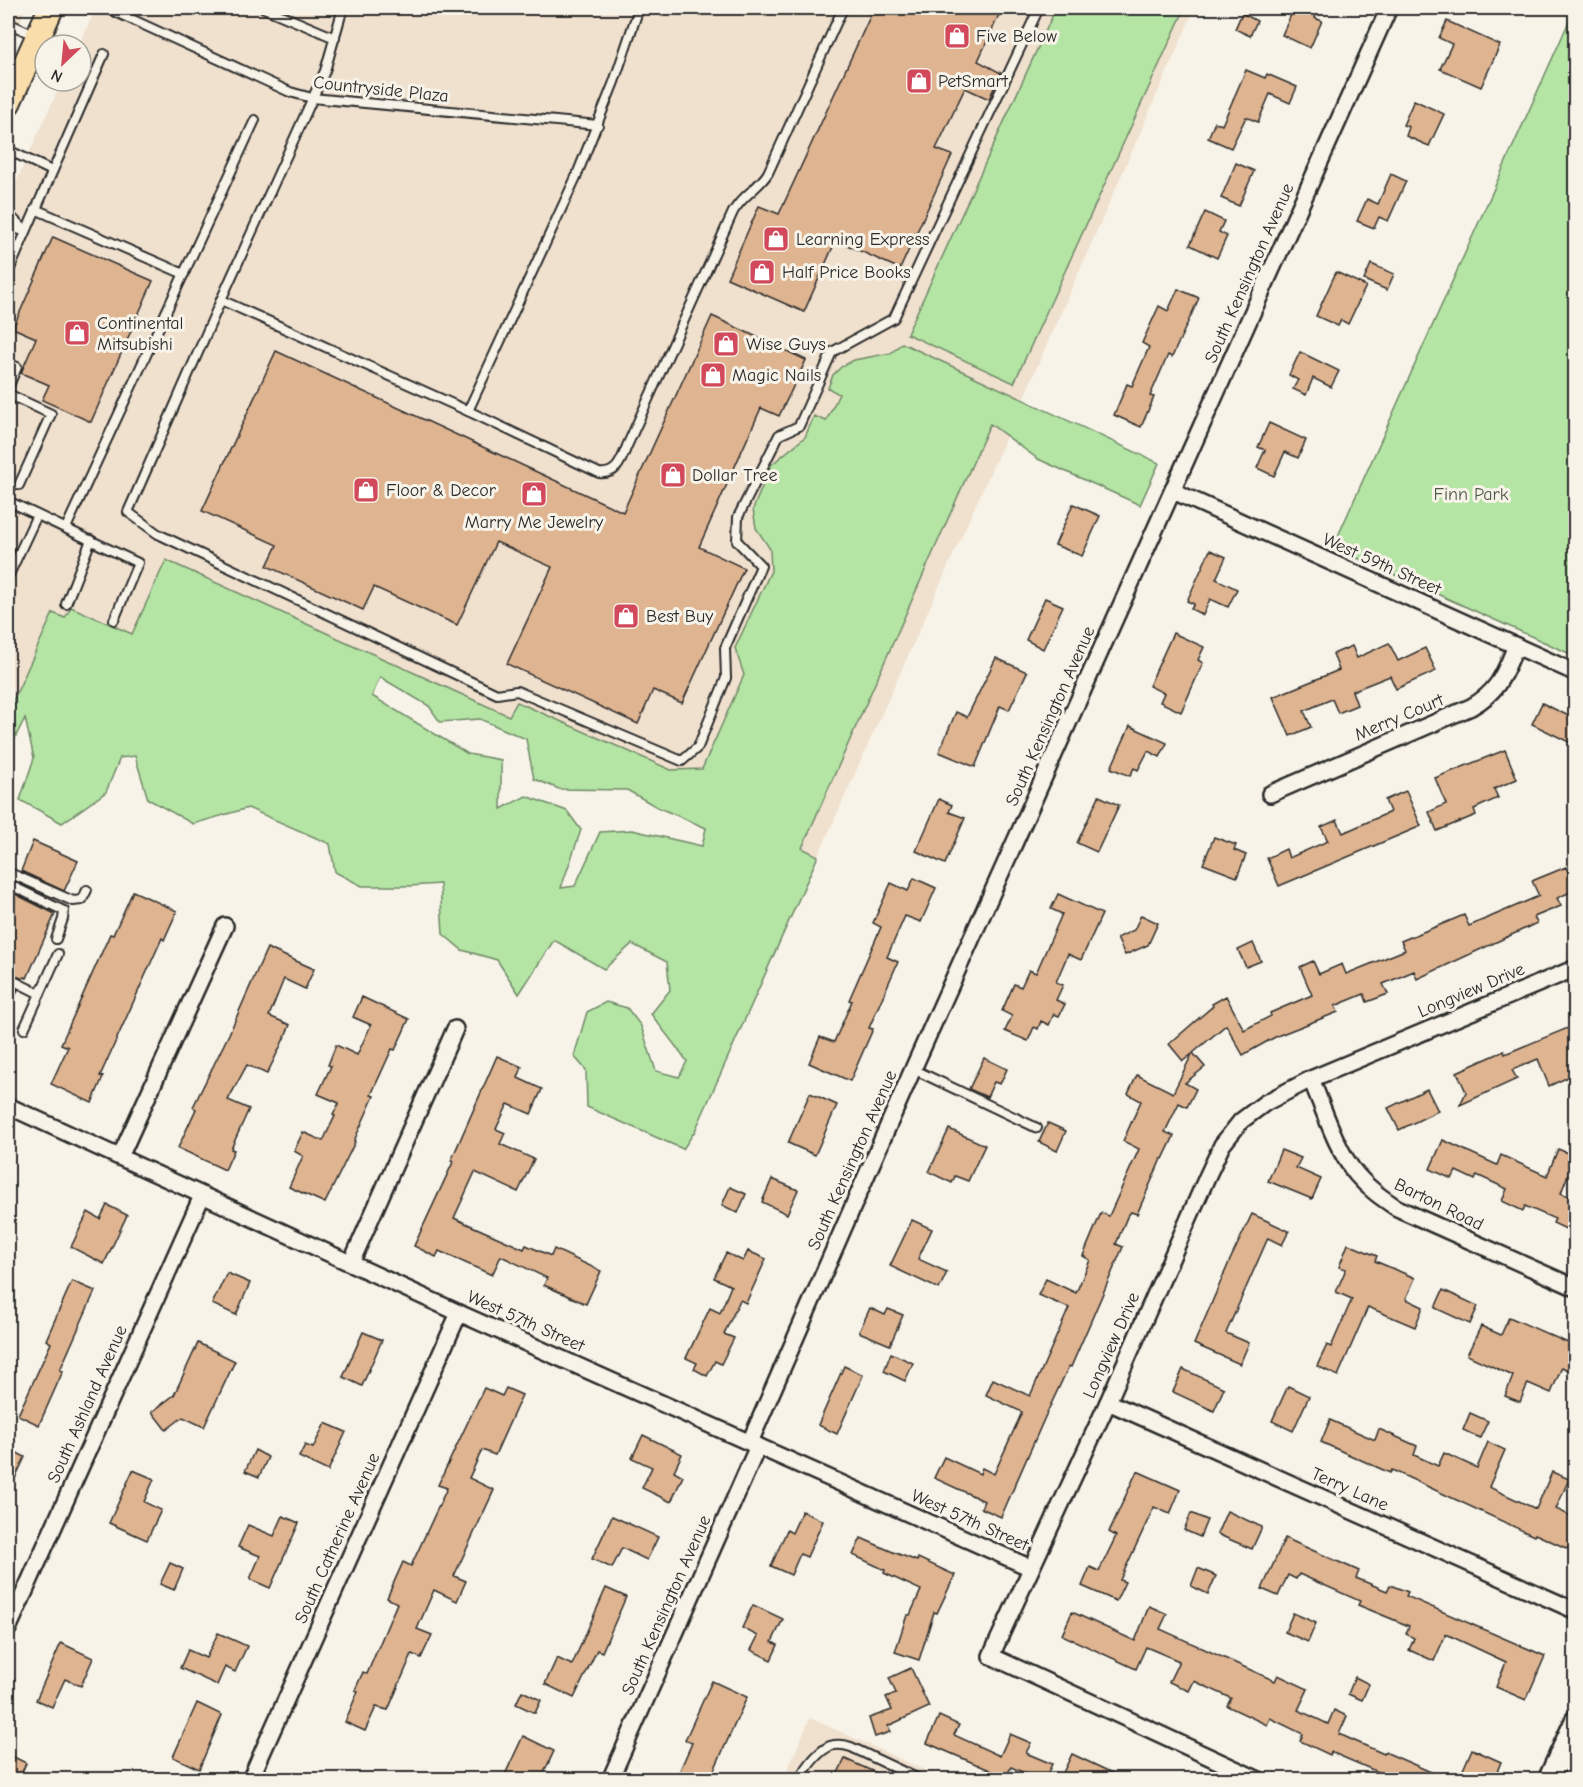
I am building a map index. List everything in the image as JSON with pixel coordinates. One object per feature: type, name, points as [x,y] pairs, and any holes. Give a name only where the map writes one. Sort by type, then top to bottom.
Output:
[{"type":"main road","points":[[40,33],[51,8]]},
{"type":"main road","points":[[8,104],[33,48]]},
{"type":"street","name":"South Kensington Avenue","points":[[610,1779],[913,1069],[1389,8]]},
{"type":"street","name":"West 59th Street","points":[[1173,491],[1575,673]]},
{"type":"street","name":"Merry Court","points":[[1269,794],[1477,704],[1500,682],[1516,646]]},
{"type":"street","points":[[120,1157],[225,926]]},
{"type":"street","name":"Longview Drive","points":[[1259,1779],[991,1656],[1222,1146],[1241,1121],[1265,1103],[1311,1078],[1575,968]]},
{"type":"street","points":[[351,1263],[455,1029]]},
{"type":"street","name":"Barton Road","points":[[1311,1078],[1343,1153],[1356,1174],[1375,1193],[1397,1208],[1575,1288]]},
{"type":"street","name":"West 57th Street","points":[[8,1106],[202,1196],[1031,1568]]},
{"type":"street","name":"South Ashland Avenue","points":[[8,1629],[202,1196]]},
{"type":"street","name":"South Catherine Avenue","points":[[250,1779],[459,1312]]},
{"type":"street","name":"Terry Lane","points":[[1108,1402],[1575,1611]]},
{"type":"street","points":[[1549,1779],[1575,1721]]},
{"type":"lane","name":"Countryside Plaza","points":[[107,8],[290,92],[312,99],[598,125]]},
{"type":"lane","points":[[264,8],[334,38]]},
{"type":"lane","points":[[343,8],[325,71],[128,512],[158,534],[497,694],[518,691],[682,761],[699,747],[726,678],[725,648],[761,566],[737,541],[738,517],[779,435],[799,426],[832,352],[894,318],[1039,8]]},
{"type":"lane","points":[[468,411],[576,177],[598,125],[639,8]]},
{"type":"lane","points":[[221,300],[468,411],[599,473],[607,474],[617,468],[738,202],[763,182],[768,173],[843,8]]},
{"type":"lane","points":[[8,23],[33,35]]},
{"type":"lane","points":[[8,273],[104,54]]},
{"type":"lane","points":[[66,528],[255,120]]},
{"type":"lane","points":[[8,150],[52,171]]},
{"type":"lane","points":[[36,209],[184,274]]},
{"type":"lane","points":[[8,214],[26,231]]},
{"type":"lane","points":[[8,227],[26,231]]},
{"type":"lane","points":[[8,363],[17,367],[8,388]]},
{"type":"lane","points":[[8,394],[51,414],[19,485]]},
{"type":"lane","points":[[8,501],[138,563],[114,620]]},
{"type":"lane","points":[[8,577],[37,515]]},
{"type":"lane","points":[[66,604],[91,540]]},
{"type":"lane","points":[[8,875],[12,874],[73,901],[82,900],[87,890]]},
{"type":"lane","points":[[8,884],[64,911],[56,939]]},
{"type":"lane","points":[[24,1029],[58,954]]},
{"type":"lane","points":[[8,978],[40,994]]},
{"type":"lane","points":[[913,1069],[1037,1128]]},
{"type":"lane","points":[[799,1779],[816,1758],[831,1746],[841,1745],[851,1746],[921,1779]]},
{"type":"shaded area","points":[[8,8],[26,8],[8,52]]},
{"type":"shaded area","points":[[96,8],[1195,8],[818,856],[165,560],[132,635],[72,607],[65,619],[52,613],[8,712],[8,200],[57,93],[93,93],[93,33],[85,33]]},
{"type":"shaded area","points":[[810,1718],[944,1779],[783,1780]]},
{"type":"green space","points":[[1056,8],[1185,8],[1014,383],[907,334]]},
{"type":"green space","name":"Finn Park","points":[[1575,8],[1575,656],[1333,547]]},
{"type":"green space","points":[[902,343],[1159,463],[1140,505],[1038,459],[990,424],[802,848],[818,856],[695,1131],[683,1149],[587,1107],[586,1070],[574,1056],[587,1012],[606,1002],[627,1008],[641,1026],[656,1071],[679,1077],[687,1061],[651,1014],[670,990],[667,962],[632,944],[604,969],[554,940],[519,994],[497,960],[462,950],[443,934],[440,884],[362,886],[335,872],[330,844],[248,808],[193,824],[148,799],[135,756],[120,758],[106,792],[62,823],[20,800],[34,758],[25,718],[8,752],[8,712],[53,613],[65,618],[71,607],[132,634],[166,560],[509,716],[517,702],[671,770],[702,769],[744,675],[735,648],[771,571],[770,549],[756,528],[753,509],[771,465],[805,437],[814,416],[826,421],[839,394],[828,388],[833,375],[841,367],[854,360],[891,353]],"holes":[[[380,677],[429,706],[440,722],[480,719],[526,739],[534,779],[559,789],[627,790],[657,807],[706,828],[702,846],[632,830],[600,832],[575,886],[561,888],[581,830],[567,811],[526,796],[501,809],[501,760],[468,754],[372,696]]]},
{"type":"building","points":[[874,8],[1002,8],[978,61],[1001,73],[989,99],[965,88],[936,149],[952,155],[900,269],[836,240],[804,312],[727,278],[759,206],[779,214]]},
{"type":"building","points":[[1294,8],[1311,8],[1318,11],[1315,18],[1322,21],[1310,48],[1282,35]]},
{"type":"building","points":[[1242,13],[1257,21],[1250,36],[1235,29]]},
{"type":"building","points":[[1447,21],[1500,45],[1481,87],[1440,69],[1452,44],[1439,38]]},
{"type":"building","points":[[1246,70],[1265,78],[1267,74],[1297,87],[1290,103],[1270,94],[1258,122],[1246,117],[1231,148],[1208,138],[1215,122],[1222,125]]},
{"type":"building","points":[[1414,100],[1444,114],[1429,146],[1406,136],[1409,127],[1403,125]]},
{"type":"building","points":[[1236,163],[1254,171],[1239,206],[1221,198]]},
{"type":"building","points":[[1391,174],[1406,181],[1388,221],[1379,217],[1374,228],[1357,221],[1367,199],[1378,204]]},
{"type":"building","points":[[1205,212],[1224,221],[1219,232],[1227,236],[1217,258],[1190,245]]},
{"type":"building","name":"Continental Mitsubishi","points":[[53,237],[153,281],[91,422],[42,400],[49,385],[21,373],[36,338],[13,328]]},
{"type":"building","points":[[1371,264],[1394,274],[1387,290],[1364,280]]},
{"type":"building","points":[[1336,272],[1366,286],[1348,324],[1341,320],[1338,326],[1316,316]]},
{"type":"building","points":[[1178,289],[1199,298],[1172,357],[1168,355],[1150,396],[1154,397],[1141,427],[1114,415],[1127,384],[1132,386],[1149,347],[1142,343],[1159,306],[1168,311]]},
{"type":"building","points":[[712,316],[806,360],[779,416],[761,408],[699,547],[744,568],[682,703],[653,690],[638,724],[507,664],[552,567],[496,542],[457,625],[374,587],[363,610],[267,566],[277,545],[202,511],[276,351],[623,512]]},
{"type":"building","points":[[1300,352],[1339,371],[1331,387],[1313,378],[1306,395],[1293,389],[1298,380],[1289,375]]},
{"type":"building","points":[[1269,423],[1306,440],[1298,458],[1285,452],[1274,476],[1257,468],[1265,450],[1258,447]]},
{"type":"building","points":[[1073,504],[1100,516],[1082,556],[1055,545]]},
{"type":"building","points":[[1210,550],[1226,557],[1216,579],[1237,589],[1228,607],[1210,599],[1203,615],[1191,609],[1194,604],[1187,601]]},
{"type":"building","points":[[1045,598],[1063,606],[1043,649],[1026,640]]},
{"type":"building","points":[[1173,633],[1204,647],[1198,660],[1203,663],[1181,712],[1160,702],[1164,693],[1149,686]]},
{"type":"building","points":[[1389,643],[1398,661],[1425,648],[1436,671],[1396,689],[1390,676],[1352,691],[1357,705],[1338,713],[1332,699],[1304,711],[1311,727],[1290,736],[1273,697],[1339,670],[1333,654],[1352,646],[1357,658]]},
{"type":"building","points":[[996,658],[1027,672],[1009,710],[1000,706],[975,767],[939,752],[956,712],[967,717]]},
{"type":"building","points":[[1542,703],[1575,719],[1575,745],[1532,724]]},
{"type":"building","points":[[1130,726],[1167,743],[1160,757],[1148,751],[1138,770],[1134,768],[1130,776],[1111,768]]},
{"type":"building","points":[[1505,750],[1517,779],[1494,789],[1498,798],[1474,809],[1476,815],[1437,831],[1429,812],[1446,804],[1435,778]]},
{"type":"building","points":[[1406,791],[1421,826],[1279,886],[1267,858],[1286,849],[1289,858],[1328,841],[1321,827],[1337,820],[1343,833],[1390,812],[1385,800]]},
{"type":"building","points":[[1099,796],[1119,805],[1097,852],[1077,843]]},
{"type":"building","points":[[939,799],[952,805],[949,812],[965,818],[945,864],[916,851]]},
{"type":"building","points":[[1214,837],[1236,845],[1234,850],[1246,855],[1237,877],[1203,864]]},
{"type":"building","points":[[33,841],[78,861],[64,891],[21,871]]},
{"type":"building","points":[[1566,867],[1575,890],[1557,898],[1561,906],[1534,917],[1537,923],[1417,979],[1414,971],[1383,984],[1388,994],[1367,1002],[1364,994],[1335,1006],[1338,1012],[1277,1036],[1243,1055],[1226,1025],[1193,1053],[1205,1067],[1185,1083],[1196,1089],[1187,1107],[1179,1103],[1165,1132],[1174,1136],[1161,1159],[1137,1214],[1131,1212],[1127,1217],[1116,1244],[1123,1247],[1071,1367],[1069,1366],[1045,1417],[1001,1517],[981,1508],[984,1501],[934,1478],[944,1457],[980,1474],[982,1468],[994,1474],[1022,1412],[986,1395],[993,1379],[1030,1396],[1069,1308],[1038,1295],[1046,1279],[1076,1293],[1090,1260],[1083,1256],[1101,1213],[1109,1216],[1139,1149],[1123,1141],[1141,1101],[1128,1094],[1137,1075],[1173,1093],[1192,1054],[1183,1061],[1169,1044],[1213,1006],[1212,1004],[1226,996],[1244,1030],[1271,1016],[1270,1013],[1312,995],[1300,967],[1313,961],[1319,974],[1342,964],[1346,974],[1405,950],[1401,941],[1464,915],[1469,926],[1539,896],[1532,881]]},
{"type":"building","points":[[914,878],[936,888],[921,922],[905,916],[887,957],[898,962],[869,1028],[873,1029],[850,1081],[809,1063],[820,1037],[834,1042],[852,1001],[849,1000],[881,927],[873,923],[891,883],[908,891]]},
{"type":"building","points":[[133,891],[177,911],[164,940],[162,938],[100,1076],[103,1077],[92,1103],[51,1084],[68,1047],[61,1044],[110,934],[113,935]]},
{"type":"building","points":[[11,892],[55,914],[27,978],[23,979],[8,972],[8,901]]},
{"type":"building","points":[[1058,894],[1102,914],[1081,960],[1068,954],[1056,982],[1063,985],[1056,1000],[1065,1004],[1059,1016],[1054,1014],[1049,1025],[1041,1021],[1038,1029],[1034,1027],[1028,1041],[1005,1031],[1012,1016],[1002,1011],[1014,984],[1021,987],[1029,970],[1036,973],[1062,914],[1051,909]]},
{"type":"building","points":[[1141,915],[1158,923],[1148,945],[1125,955],[1117,938],[1134,930]]},
{"type":"building","points":[[1253,943],[1261,961],[1246,967],[1238,950]]},
{"type":"building","points":[[267,948],[314,969],[305,989],[284,979],[269,1016],[290,1025],[281,1045],[267,1074],[247,1065],[228,1100],[249,1109],[231,1149],[234,1150],[225,1170],[178,1148],[196,1109],[193,1107],[229,1034]]},
{"type":"building","points":[[8,984],[18,990],[8,1013]]},
{"type":"building","points":[[362,997],[409,1019],[371,1095],[374,1096],[355,1142],[325,1203],[289,1187],[303,1156],[294,1151],[303,1132],[323,1141],[335,1116],[333,1115],[339,1103],[318,1094],[331,1066],[328,1065],[336,1045],[357,1055],[371,1025],[353,1017]]},
{"type":"building","points":[[1575,1025],[1575,1074],[1549,1086],[1538,1059],[1512,1070],[1517,1079],[1460,1105],[1466,1092],[1457,1072],[1504,1051],[1505,1054]]},
{"type":"building","points":[[497,1056],[522,1067],[518,1078],[542,1089],[531,1114],[508,1104],[496,1129],[505,1133],[500,1144],[534,1159],[518,1192],[475,1172],[454,1218],[524,1249],[526,1245],[551,1256],[554,1249],[601,1271],[586,1304],[544,1285],[547,1278],[501,1256],[492,1275],[439,1251],[436,1257],[414,1246],[453,1162],[451,1161]]},
{"type":"building","points":[[984,1058],[1007,1069],[1000,1084],[994,1082],[987,1097],[969,1089]]},
{"type":"building","points":[[1427,1089],[1438,1111],[1399,1130],[1388,1108]]},
{"type":"building","points":[[810,1093],[837,1105],[815,1155],[788,1143]]},
{"type":"building","points":[[1048,1123],[1066,1131],[1057,1151],[1039,1142]]},
{"type":"building","points":[[949,1129],[985,1145],[968,1181],[955,1176],[952,1183],[929,1172]]},
{"type":"building","points":[[1443,1140],[1497,1165],[1501,1155],[1547,1176],[1558,1149],[1575,1156],[1561,1193],[1575,1199],[1575,1214],[1568,1230],[1553,1223],[1555,1219],[1525,1206],[1523,1211],[1502,1201],[1507,1189],[1477,1175],[1475,1180],[1456,1171],[1452,1179],[1430,1169]]},
{"type":"building","points":[[1281,1150],[1301,1158],[1296,1168],[1321,1179],[1312,1199],[1268,1181]]},
{"type":"building","points":[[772,1179],[798,1190],[787,1214],[762,1202]]},
{"type":"building","points":[[730,1187],[746,1194],[738,1213],[722,1205]]},
{"type":"building","points":[[107,1205],[127,1215],[104,1264],[71,1247],[88,1212],[100,1219]]},
{"type":"building","points":[[1252,1214],[1289,1231],[1282,1245],[1268,1238],[1226,1333],[1249,1343],[1240,1364],[1194,1344]]},
{"type":"building","points":[[912,1220],[932,1229],[918,1259],[947,1272],[939,1289],[890,1266]]},
{"type":"building","points":[[1348,1244],[1377,1256],[1375,1261],[1415,1278],[1406,1299],[1423,1307],[1415,1327],[1368,1307],[1338,1376],[1317,1366],[1327,1345],[1331,1347],[1352,1299],[1336,1292],[1346,1269],[1339,1267]]},
{"type":"building","points":[[748,1251],[766,1259],[746,1303],[740,1300],[724,1334],[734,1338],[721,1364],[715,1361],[707,1376],[694,1369],[697,1363],[686,1358],[710,1308],[720,1313],[731,1286],[714,1278],[726,1253],[743,1261]]},
{"type":"building","points":[[227,1273],[250,1283],[236,1315],[212,1304]]},
{"type":"building","points":[[72,1281],[95,1291],[60,1370],[63,1371],[39,1425],[18,1415],[51,1343],[46,1340]]},
{"type":"building","points":[[1443,1290],[1478,1306],[1470,1324],[1435,1308]]},
{"type":"building","points":[[870,1308],[885,1315],[888,1309],[903,1315],[890,1345],[859,1332]]},
{"type":"building","points":[[1509,1317],[1575,1346],[1575,1373],[1562,1367],[1551,1393],[1528,1383],[1520,1402],[1505,1396],[1513,1376],[1467,1355],[1481,1326],[1501,1335]]},
{"type":"building","points":[[363,1332],[382,1340],[362,1386],[343,1377]]},
{"type":"building","points":[[198,1343],[235,1361],[204,1427],[183,1417],[166,1430],[152,1412],[174,1395]]},
{"type":"building","points":[[891,1353],[913,1363],[905,1381],[884,1371]]},
{"type":"building","points":[[844,1366],[863,1375],[837,1434],[818,1425]]},
{"type":"building","points":[[1183,1369],[1224,1388],[1214,1411],[1173,1392]]},
{"type":"building","points":[[1288,1386],[1309,1396],[1293,1431],[1272,1421]]},
{"type":"building","points":[[484,1388],[502,1396],[506,1388],[522,1395],[495,1455],[482,1450],[469,1478],[494,1490],[454,1576],[466,1581],[457,1601],[434,1590],[417,1629],[432,1635],[421,1658],[412,1654],[388,1710],[376,1707],[365,1731],[345,1722],[358,1691],[355,1690],[363,1672],[367,1674],[397,1603],[387,1598],[403,1562],[411,1566],[447,1488],[438,1485]]},
{"type":"building","points":[[1470,1413],[1488,1421],[1480,1438],[1463,1430]]},
{"type":"building","points":[[1330,1420],[1375,1440],[1379,1429],[1417,1446],[1414,1455],[1438,1466],[1444,1453],[1477,1468],[1488,1442],[1505,1450],[1489,1487],[1536,1509],[1552,1472],[1569,1479],[1556,1509],[1575,1518],[1575,1552],[1535,1534],[1534,1536],[1392,1470],[1390,1473],[1321,1442]]},
{"type":"building","points":[[325,1423],[346,1432],[328,1471],[299,1457],[305,1445],[313,1448]]},
{"type":"building","points":[[643,1435],[682,1454],[674,1471],[683,1476],[671,1502],[642,1488],[652,1467],[632,1458]]},
{"type":"building","points":[[8,1448],[25,1457],[8,1493]]},
{"type":"building","points":[[255,1450],[268,1457],[259,1477],[245,1471]]},
{"type":"building","points":[[133,1470],[154,1479],[144,1502],[161,1510],[147,1540],[109,1523]]},
{"type":"building","points":[[1137,1471],[1180,1490],[1170,1514],[1154,1507],[1120,1580],[1125,1582],[1116,1601],[1082,1586],[1090,1567],[1099,1571],[1116,1536],[1109,1532]]},
{"type":"building","points":[[802,1511],[823,1521],[807,1557],[800,1554],[791,1575],[771,1566],[787,1530],[792,1533]]},
{"type":"building","points":[[1227,1511],[1262,1527],[1252,1549],[1217,1534]]},
{"type":"building","points":[[1191,1513],[1207,1520],[1200,1537],[1184,1530]]},
{"type":"building","points":[[283,1516],[299,1523],[270,1588],[250,1579],[260,1556],[238,1547],[248,1525],[274,1536]]},
{"type":"building","points":[[612,1516],[658,1537],[647,1560],[622,1548],[612,1568],[592,1559]]},
{"type":"building","points":[[861,1538],[917,1561],[918,1558],[955,1575],[937,1613],[934,1612],[919,1660],[895,1652],[907,1615],[910,1615],[921,1590],[884,1573],[885,1570],[853,1555]]},
{"type":"building","points":[[1285,1538],[1359,1571],[1356,1578],[1387,1591],[1390,1585],[1408,1592],[1406,1596],[1545,1656],[1526,1700],[1496,1687],[1506,1662],[1446,1634],[1434,1661],[1409,1650],[1414,1638],[1406,1634],[1409,1626],[1358,1605],[1360,1601],[1299,1574],[1296,1579],[1288,1575],[1278,1596],[1262,1589]]},
{"type":"building","points":[[170,1563],[183,1569],[174,1590],[160,1584]]},
{"type":"building","points":[[1198,1568],[1216,1576],[1208,1594],[1191,1586]]},
{"type":"building","points":[[606,1588],[626,1597],[602,1652],[597,1650],[574,1698],[545,1684],[557,1658],[572,1665]]},
{"type":"building","points":[[753,1605],[783,1619],[772,1642],[778,1645],[771,1660],[751,1650],[758,1636],[742,1628]]},
{"type":"building","points":[[1149,1606],[1167,1614],[1160,1629],[1275,1681],[1278,1675],[1308,1689],[1298,1710],[1328,1724],[1334,1710],[1347,1716],[1339,1734],[1447,1779],[1394,1779],[1300,1741],[1303,1734],[1270,1718],[1267,1725],[1227,1706],[1231,1698],[1194,1681],[1189,1691],[1169,1682],[1179,1661],[1146,1647],[1136,1669],[1062,1635],[1072,1612],[1135,1641]]},
{"type":"building","points":[[1293,1613],[1316,1623],[1308,1642],[1285,1632]]},
{"type":"building","points":[[218,1633],[247,1646],[235,1672],[225,1667],[217,1685],[180,1668],[188,1650],[206,1658]]},
{"type":"building","points":[[61,1643],[93,1658],[81,1686],[65,1679],[52,1707],[36,1700]]},
{"type":"building","points":[[911,1668],[929,1707],[888,1726],[890,1732],[875,1737],[869,1718],[892,1710],[886,1697],[896,1693],[889,1678]]},
{"type":"building","points":[[1355,1677],[1369,1684],[1362,1700],[1348,1694]]},
{"type":"building","points":[[712,1681],[747,1697],[710,1779],[676,1779],[692,1743],[685,1740]]},
{"type":"building","points":[[522,1691],[541,1700],[535,1713],[516,1704]]},
{"type":"building","points":[[197,1703],[222,1715],[199,1769],[173,1757]]},
{"type":"building","points":[[939,1716],[959,1725],[954,1735],[1000,1756],[1010,1734],[1031,1743],[1026,1753],[1052,1764],[1045,1779],[1039,1779],[1011,1767],[1006,1777],[927,1743]]},
{"type":"building","points":[[523,1736],[554,1751],[541,1779],[503,1779]]},
{"type":"building","points":[[1472,1749],[1501,1762],[1494,1779],[1482,1775],[1480,1779],[1459,1779]]},
{"type":"building","points":[[8,1754],[26,1763],[19,1779],[8,1779]]},
{"type":"building","points":[[1072,1754],[1125,1779],[1060,1779]]},
{"type":"building","points":[[845,1759],[890,1779],[835,1779]]},
{"type":"place","name":"Five Below","points":[[957,36]]},
{"type":"place","name":"PetSmart","points":[[919,81]]},
{"type":"place","name":"Learning Express","points":[[776,239]]},
{"type":"place","name":"Half Price Books","points":[[762,272]]},
{"type":"place","name":"Continental Mitsubishi","points":[[77,333]]},
{"type":"place","name":"Wise Guys","points":[[726,344]]},
{"type":"place","name":"Magic Nails","points":[[713,375]]},
{"type":"place","name":"Dollar Tree","points":[[673,475]]},
{"type":"place","name":"Floor & Decor","points":[[366,490]]},
{"type":"place","name":"Marry Me Jewelry","points":[[534,494]]},
{"type":"place","name":"Best Buy","points":[[626,616]]}]
